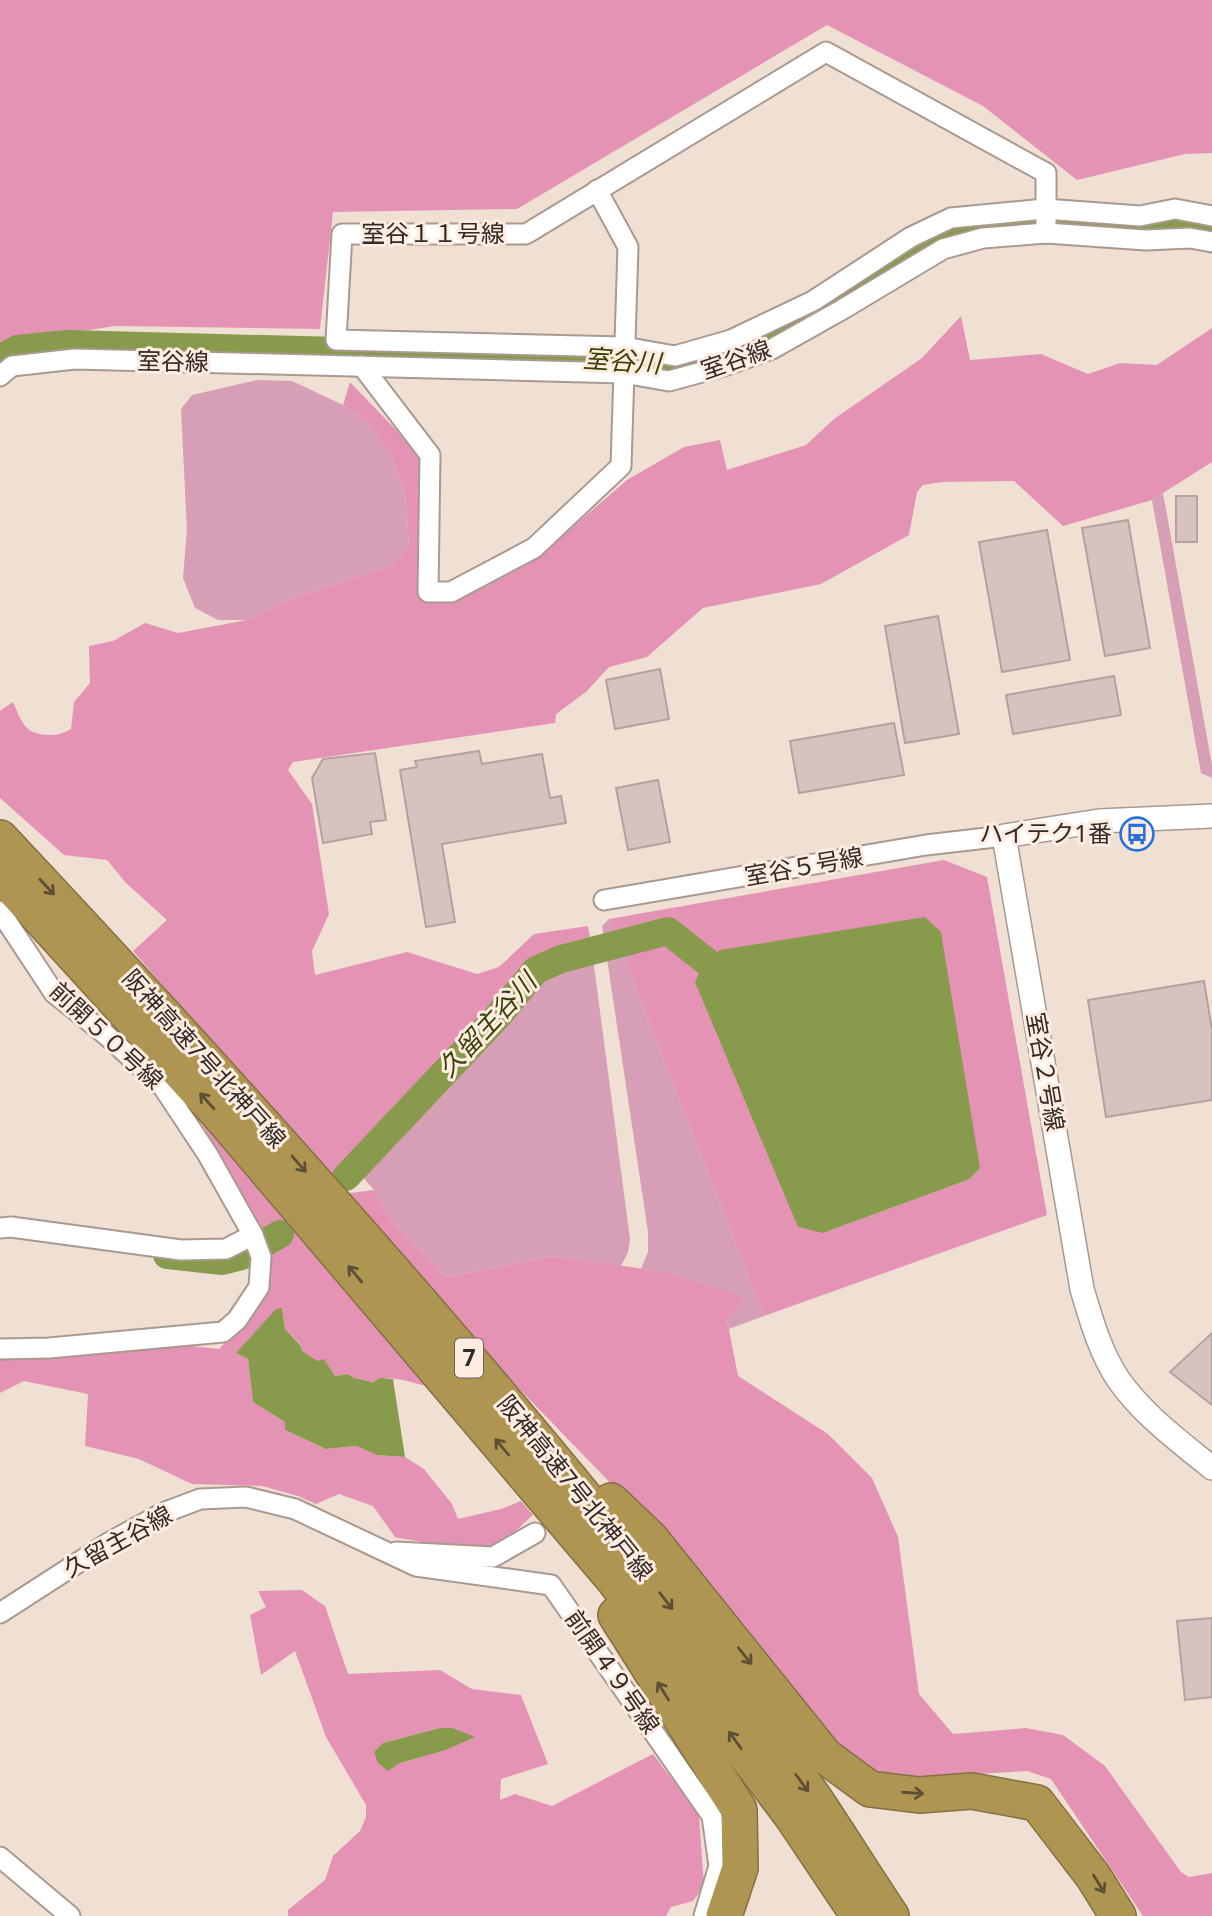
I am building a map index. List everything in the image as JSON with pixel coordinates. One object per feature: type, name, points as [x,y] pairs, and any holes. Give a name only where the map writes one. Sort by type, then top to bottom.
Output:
[{"type":"highway","name":"阪神高速7号北神戸線","points":[[0,838],[258,1115],[514,1410],[727,1680],[814,1799],[891,1916]]},
{"type":"highway","name":"阪神高速7号北神戸線","points":[[0,874],[224,1120],[615,1581],[792,1816],[859,1916]]},
{"type":"highway","points":[[514,1410],[650,1538],[825,1756],[870,1789],[919,1795],[972,1791],[1037,1803],[1093,1875],[1118,1916]]},
{"type":"highway","points":[[535,1486],[739,1811],[740,1868],[724,1916]]},
{"type":"street","name":"室谷１１号線","points":[[827,52],[1046,173],[1045,209],[951,218],[911,237],[813,301],[731,340],[675,356],[624,347],[336,340],[342,234],[526,234],[827,52]]},
{"type":"street","points":[[362,366],[430,455],[428,592],[451,592],[534,548],[621,466],[628,247],[597,190]]},
{"type":"street","points":[[1046,233],[1045,209],[1140,216],[1175,209],[1212,216]]},
{"type":"street","name":"室谷線","points":[[0,376],[12,366],[75,359],[622,373],[669,381],[772,349],[943,249],[983,238],[1046,233],[1146,240],[1190,238],[1212,242]]},
{"type":"street","points":[[1004,836],[1099,821],[1212,816]]},
{"type":"street","name":"室谷５号線","points":[[604,900],[926,845],[1004,836]]},
{"type":"street","name":"室谷２号線","points":[[1004,836],[1082,1289],[1096,1335],[1117,1378],[1145,1413],[1212,1468]]},
{"type":"street","name":"前開５０号線","points":[[0,911],[54,993],[105,1034],[163,1087],[208,1156],[256,1243]]},
{"type":"street","points":[[0,1228],[11,1227],[181,1250],[226,1249],[256,1243],[259,1287],[237,1320],[223,1332],[49,1348],[0,1349]]},
{"type":"street","name":"久留主谷線","points":[[0,1613],[110,1542],[163,1513],[200,1499],[246,1497],[295,1509],[384,1552]]},
{"type":"street","points":[[384,1552],[493,1557],[535,1533]]},
{"type":"street","name":"前開４９号線","points":[[384,1552],[416,1566],[551,1585],[712,1816],[719,1866],[704,1916]]},
{"type":"street","points":[[0,1857],[70,1916]]},
{"type":"shaded area","points":[[0,0],[1212,0],[1212,153],[1185,154],[1077,180],[983,106],[827,25],[517,209],[333,212],[320,329],[115,326],[0,344]]},
{"type":"shaded area","points":[[961,316],[970,360],[1041,354],[1088,374],[1120,363],[1157,365],[1212,328],[1212,462],[1152,500],[1063,526],[1014,481],[942,482],[923,485],[917,492],[909,535],[821,584],[703,608],[647,657],[609,667],[586,692],[556,714],[555,723],[293,762],[288,770],[312,804],[329,914],[312,951],[315,975],[407,952],[477,974],[499,967],[534,934],[588,926],[591,943],[560,949],[532,964],[333,1182],[133,951],[167,920],[126,883],[107,860],[64,855],[0,798],[0,711],[13,702],[25,726],[40,734],[57,734],[71,729],[74,702],[90,683],[89,646],[113,641],[145,623],[178,633],[247,620],[279,603],[392,565],[409,546],[405,493],[392,457],[367,422],[343,405],[350,382],[421,456],[422,601],[456,602],[532,562],[627,480],[684,447],[720,440],[727,470],[806,445],[834,419],[922,358]]},
{"type":"shaded area","points":[[257,380],[292,381],[343,405],[367,422],[392,457],[405,493],[409,546],[392,565],[279,603],[247,620],[218,620],[195,608],[183,578],[187,530],[181,409],[192,395]]},
{"type":"shaded area","points":[[1163,493],[1212,765],[1212,778],[1201,773],[1152,500]]},
{"type":"shaded area","points":[[944,860],[987,877],[1047,1215],[764,1316],[609,919]],"holes":[[[980,1168],[970,1179],[823,1233]]]},
{"type":"shaded area","points":[[925,917],[941,932],[980,1168],[970,1179],[823,1233],[798,1227],[695,982],[703,964],[720,950]]},
{"type":"shaded area","points":[[609,919],[764,1316],[729,1329],[727,1318],[659,1271],[641,1269],[648,1252],[648,1232],[602,926]]},
{"type":"shaded area","points":[[591,943],[630,1239],[628,1252],[621,1266],[553,1256],[446,1277],[393,1222],[374,1190],[361,1175],[422,1115],[541,978],[566,966],[564,948]]},
{"type":"shaded area","points":[[185,1093],[426,1386],[386,1378],[374,1382],[348,1374],[335,1376],[302,1351],[301,1345],[285,1329],[282,1308],[236,1353],[248,1359],[253,1402],[285,1422],[285,1430],[326,1449],[356,1446],[377,1455],[405,1457],[424,1469],[452,1504],[458,1519],[501,1509],[521,1501],[533,1515],[508,1538],[490,1546],[477,1547],[418,1541],[395,1537],[373,1506],[339,1494],[316,1504],[262,1486],[192,1484],[139,1459],[85,1446],[88,1394],[24,1381],[0,1393],[0,1355],[192,1346],[219,1349],[263,1302],[272,1251]]},
{"type":"shaded area","points":[[374,1190],[393,1222],[446,1277],[553,1256],[659,1271],[739,1295],[743,1304],[727,1319],[738,1376],[828,1434],[872,1478],[898,1537],[919,1694],[953,1734],[1026,1728],[1063,1735],[1105,1766],[1181,1872],[1189,1877],[1212,1873],[1212,1916],[1143,1916],[1051,1779],[1027,1771],[917,1778],[882,1773],[847,1758],[652,1526],[502,1371],[353,1202],[350,1193]]},
{"type":"shaded area","points":[[282,1308],[285,1329],[301,1346],[302,1351],[317,1361],[324,1359],[335,1376],[348,1374],[373,1382],[380,1378],[393,1379],[405,1457],[377,1455],[356,1446],[326,1449],[285,1430],[285,1422],[253,1402],[248,1359],[236,1353],[276,1309]]},
{"type":"shaded area","points":[[302,1590],[325,1606],[348,1674],[440,1670],[472,1689],[521,1695],[548,1764],[501,1779],[500,1800],[515,1794],[552,1806],[653,1754],[699,1815],[704,1886],[693,1901],[671,1907],[666,1916],[288,1916],[288,1910],[325,1880],[333,1856],[360,1831],[366,1817],[366,1805],[326,1737],[295,1651],[261,1675],[250,1615],[266,1607],[258,1591]],"holes":[[[440,1728],[452,1728],[443,1751],[400,1763],[388,1770],[378,1763],[383,1743]]]},
{"type":"shaded area","points":[[440,1728],[452,1728],[475,1737],[443,1751],[400,1763],[388,1771],[378,1763],[374,1752],[383,1743]]},
{"type":"building","points":[[1176,496],[1197,496],[1197,542],[1176,542]]},
{"type":"building","points":[[1128,520],[1150,648],[1105,656],[1082,528]]},
{"type":"building","points":[[1047,530],[1070,660],[1002,672],[979,542]]},
{"type":"building","points":[[938,616],[959,734],[905,743],[885,626]]},
{"type":"building","points":[[660,669],[669,719],[615,729],[606,680]]},
{"type":"building","points":[[1114,676],[1121,715],[1013,734],[1006,695]]},
{"type":"building","points":[[894,723],[904,775],[799,793],[790,741]]},
{"type":"building","points":[[479,751],[482,764],[542,754],[550,798],[561,796],[566,823],[442,844],[455,922],[426,927],[400,770],[417,767],[415,761]]},
{"type":"building","points":[[375,753],[386,820],[370,822],[372,834],[323,843],[312,778],[323,759]]},
{"type":"building","points":[[658,780],[670,842],[628,850],[616,788]]},
{"type":"building","points":[[1204,981],[1212,1030],[1212,1100],[1106,1117],[1088,1000]]},
{"type":"building","points":[[1212,1333],[1212,1405],[1170,1372]]},
{"type":"building","points":[[1212,1618],[1212,1697],[1185,1700],[1177,1621]]},
{"type":"waterway","name":"室谷川","points":[[0,359],[17,349],[68,344],[566,357],[672,366],[737,348],[802,321],[853,293],[931,237],[968,227],[1060,219],[1212,230]]},
{"type":"waterway","name":"久留主谷川","points":[[346,1177],[498,1016],[536,970],[561,959],[668,931],[731,981]]},
{"type":"waterway","name":"久留主谷川","points":[[167,1255],[222,1261],[242,1256],[280,1234]]},
{"type":"place","name":"ハイテク1番","points":[[1137,834]]}]
